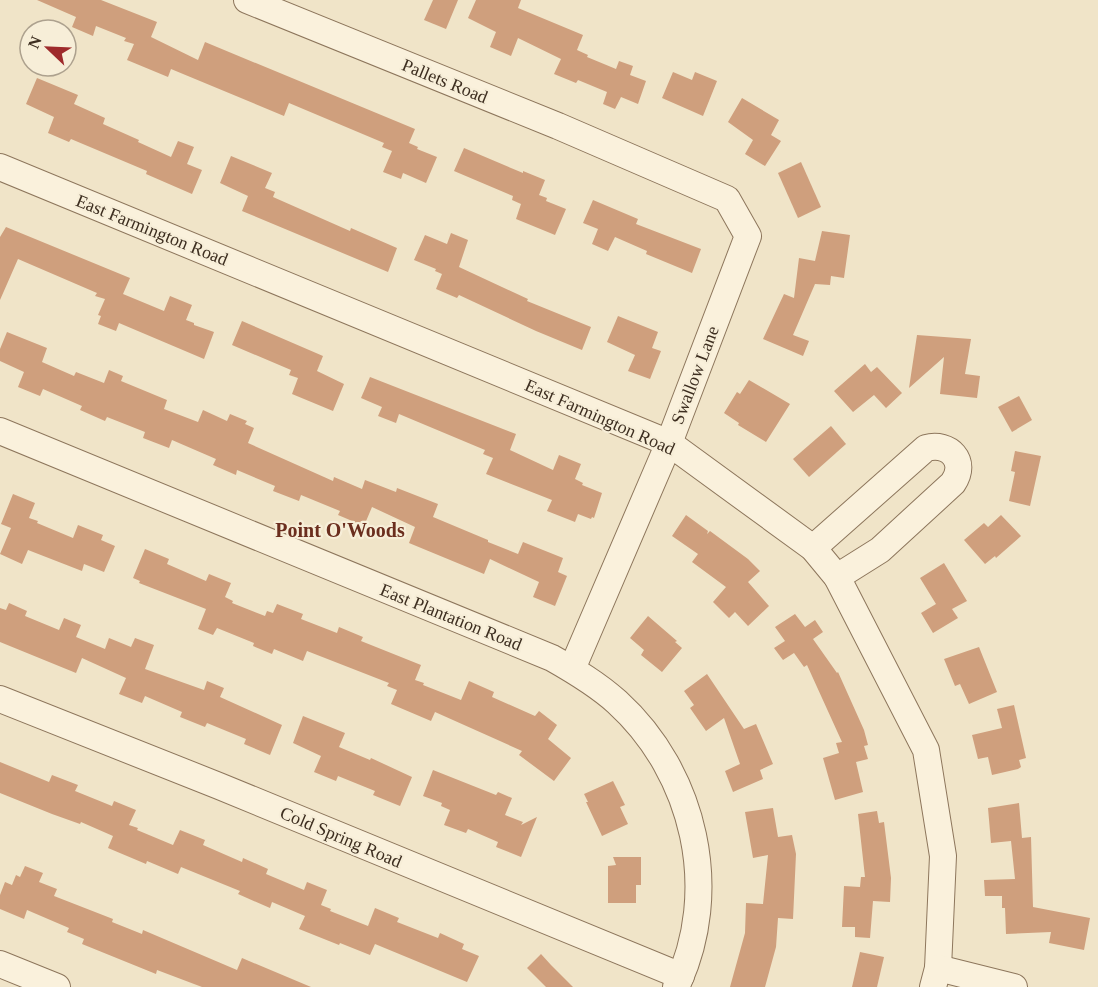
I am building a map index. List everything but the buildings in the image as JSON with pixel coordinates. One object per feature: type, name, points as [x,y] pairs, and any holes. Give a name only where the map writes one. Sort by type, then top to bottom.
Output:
[{"type":"street","name":"Pallets Road","points":[[247,0],[277,6],[642,163]]},
{"type":"street","name":"Swallow Lane","points":[[572,669],[669,443],[748,236],[727,199],[642,163]]},
{"type":"street","name":"East Farmington Road","points":[[0,167],[669,443],[813,548],[837,577],[926,750],[943,856],[935,977]]},
{"type":"street","name":"East Plantation Road","points":[[0,431],[542,654],[572,669],[617,702],[662,756],[690,819],[695,839],[699,873],[698,900],[692,941],[678,982]]},
{"type":"street","points":[[813,548],[926,448],[936,446],[946,448],[955,456],[959,468],[953,483],[880,550],[837,577]]},
{"type":"street","name":"Cold Spring Road","points":[[0,699],[219,786],[678,982]]},
{"type":"street","points":[[0,964],[57,987]]},
{"type":"street","points":[[935,977],[1014,987]]},
{"type":"district","name":"Point O'Woods","points":[[340,530]]}]
